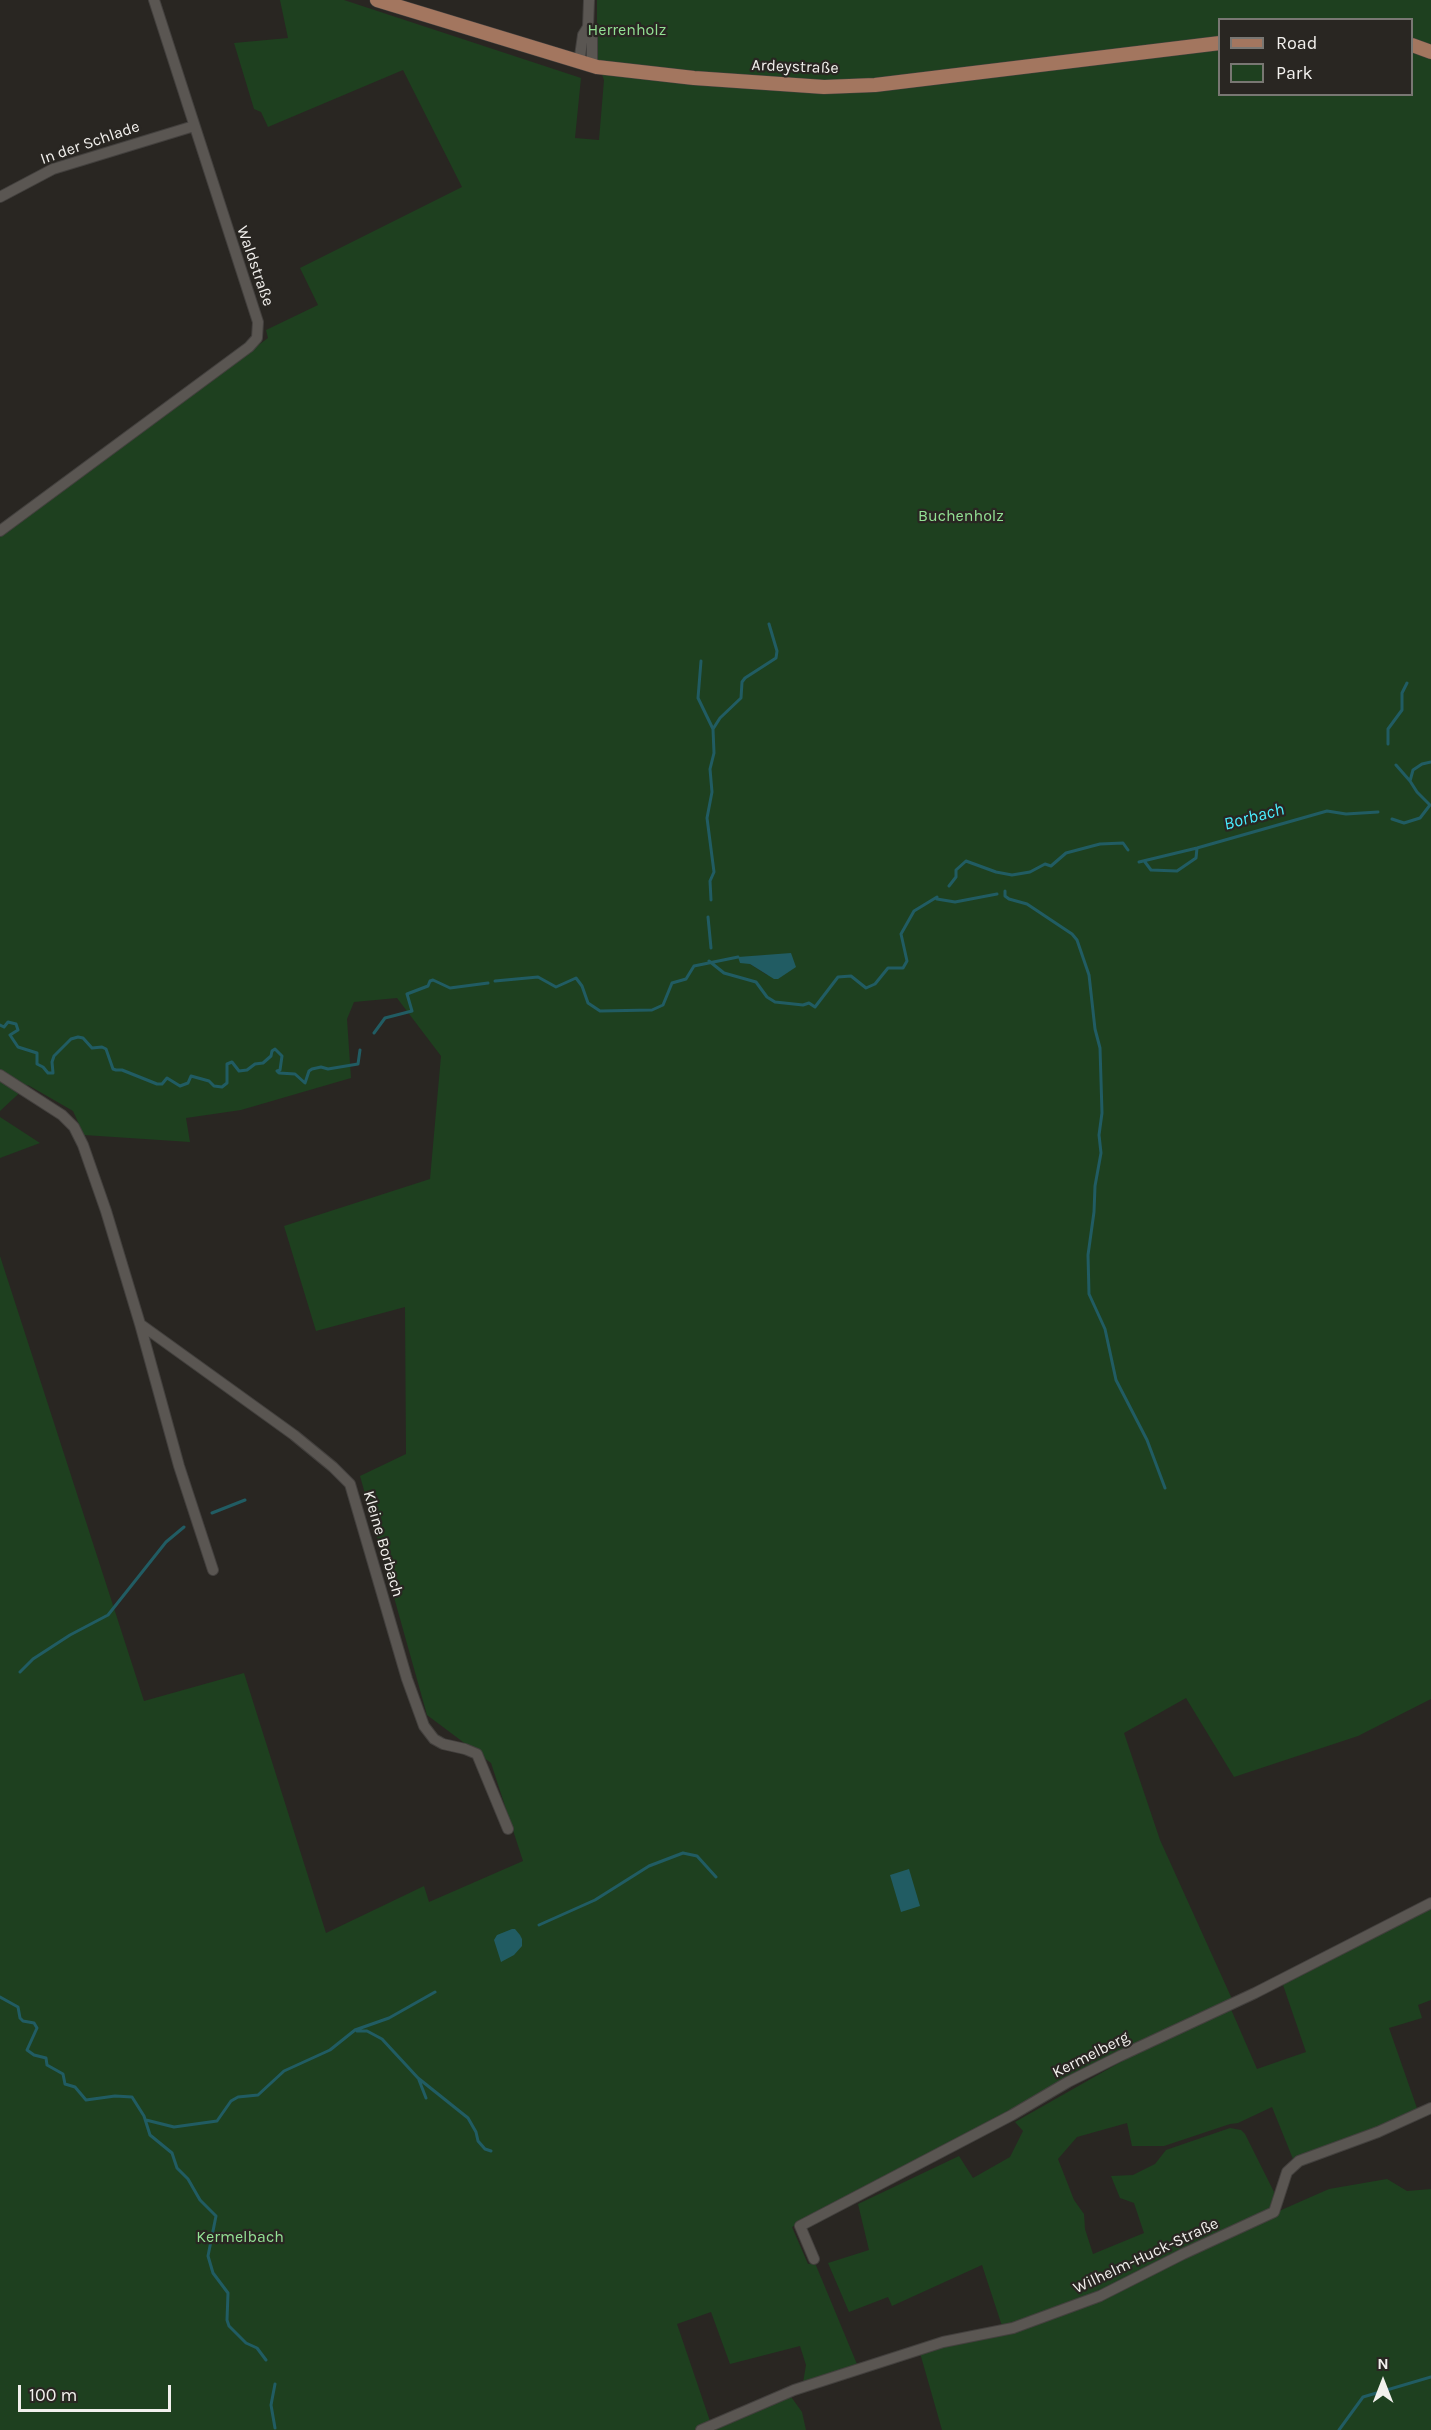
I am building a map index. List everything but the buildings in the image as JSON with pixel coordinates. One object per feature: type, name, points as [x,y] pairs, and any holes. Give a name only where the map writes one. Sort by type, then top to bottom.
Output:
[{"type":"main road","name":"Ardeystraße","points":[[377,0],[403,4],[585,64],[694,78],[824,87],[875,85],[1218,43]]},
{"type":"main road","points":[[1413,45],[1431,52]]},
{"type":"street","name":"Waldstraße","points":[[0,531],[249,347],[257,338],[258,322],[154,0]]},
{"type":"street","points":[[585,64],[583,35],[588,27],[589,0]]},
{"type":"street","name":"In der Schlade","points":[[0,197],[53,169],[194,126]]},
{"type":"street","points":[[0,1075],[62,1115],[74,1127],[83,1145],[106,1211],[179,1466],[213,1570]]},
{"type":"street","name":"Kleine Borbach","points":[[140,1324],[294,1436],[333,1467],[350,1484],[416,1708],[424,1726],[434,1739],[443,1744],[477,1754],[508,1829]]},
{"type":"street","name":"Kermelberg","points":[[814,2259],[800,2226],[1002,2121],[1110,2061],[1255,1993],[1431,1903]]},
{"type":"street","name":"Wilhelm-Huck-Straße","points":[[701,2430],[794,2390],[943,2342],[1013,2328],[1100,2296],[1274,2212],[1287,2172],[1299,2161],[1378,2132],[1431,2108]]},
{"type":"green space","name":"Buchenholz","points":[[280,0],[344,0],[581,78],[575,138],[599,140],[604,80],[597,61],[597,0],[1431,0],[1431,1699],[1358,1736],[1234,1777],[1186,1698],[1124,1733],[1160,1840],[1232,1999],[792,2227],[808,2264],[815,2263],[859,2369],[803,2383],[806,2365],[800,2346],[730,2364],[711,2312],[677,2324],[711,2424],[697,2430],[0,2430],[0,1256],[144,1701],[244,1673],[326,1933],[424,1886],[429,1902],[523,1861],[491,1763],[427,1715],[360,1476],[406,1454],[405,1307],[316,1331],[284,1226],[430,1179],[441,1056],[397,998],[354,1002],[347,1019],[351,1078],[241,1110],[186,1118],[190,1142],[84,1135],[73,1111],[28,1085],[0,1111],[0,537],[268,338],[266,330],[318,305],[300,268],[462,187],[403,70],[268,127],[261,112],[254,109],[234,43],[288,38]],"holes":[[[773,955],[767,975],[750,964],[755,956]]]},
{"type":"green space","points":[[0,1117],[40,1143],[0,1158]]},
{"type":"green space","points":[[1431,1908],[1431,2000],[1418,2005],[1422,2018],[1389,2028],[1418,2111],[1377,2129],[1293,2159],[1272,2107],[1238,2123],[1164,2146],[1132,2146],[1127,2123],[1077,2137],[1058,2159],[1074,2200],[1084,2214],[1085,2229],[1093,2254],[1144,2233],[1134,2203],[1120,2198],[1111,2176],[1133,2175],[1155,2164],[1166,2150],[1230,2128],[1241,2130],[1245,2134],[1274,2192],[1273,2204],[1270,2210],[1099,2294],[1002,2326],[982,2265],[892,2306],[888,2297],[849,2312],[828,2263],[869,2250],[858,2204],[959,2156],[973,2178],[1010,2157],[1023,2131],[1015,2122],[1154,2043],[1230,2007],[1257,2069],[1306,2052],[1282,1982]]},
{"type":"green space","points":[[1387,2179],[1407,2191],[1431,2189],[1431,2430],[942,2430],[920,2353],[943,2345],[1000,2334],[1329,2189]]},
{"type":"green space","points":[[789,2394],[802,2412],[806,2430],[710,2430]]},
{"type":"water","points":[[791,953],[796,967],[778,979],[774,979],[750,964],[740,963],[738,957]]},
{"type":"water","points":[[909,1869],[920,1906],[901,1912],[890,1875]]},
{"type":"water","points":[[512,1929],[520,1935],[522,1946],[514,1955],[501,1962],[494,1940],[497,1935]]},
{"type":"waterway","points":[[711,900],[710,881],[714,872],[707,818],[712,792],[710,769],[714,753],[713,729],[720,718],[741,698],[742,682],[745,678],[776,658],[777,651],[769,624]]},
{"type":"waterway","points":[[701,661],[698,698],[713,729]]},
{"type":"waterway","points":[[1388,744],[1388,729],[1402,710],[1402,693],[1407,683]]},
{"type":"waterway","name":"Borbach","points":[[1392,819],[1404,823],[1420,818],[1430,805],[1410,781],[1413,770],[1422,764],[1431,762]]},
{"type":"waterway","points":[[1396,765],[1410,781]]},
{"type":"waterway","name":"Borbach","points":[[1139,862],[1327,811],[1346,814],[1378,812]]},
{"type":"waterway","name":"Borbach","points":[[949,886],[956,877],[956,870],[966,861],[1012,875],[1030,872],[1045,864],[1051,866],[1066,853],[1100,844],[1123,843],[1128,850]]},
{"type":"waterway","points":[[1145,862],[1151,870],[1177,871],[1196,858],[1197,848]]},
{"type":"waterway","points":[[1005,891],[1005,896],[1009,899],[1027,904],[1072,934],[1077,940],[1089,975],[1095,1029],[1100,1048],[1102,1113],[1099,1135],[1101,1153],[1088,1255],[1089,1294],[1105,1329],[1116,1380],[1147,1440],[1165,1488]]},
{"type":"waterway","points":[[937,899],[955,902],[997,894]]},
{"type":"waterway","points":[[709,961],[724,973],[756,982],[767,997],[775,1002],[803,1005],[809,1003],[815,1007],[838,977],[851,976],[866,988],[875,984],[888,968],[903,968],[907,961],[901,934],[914,911],[937,897]]},
{"type":"waterway","points":[[708,917],[711,948]]},
{"type":"waterway","name":"Borbach","points":[[495,981],[538,977],[556,987],[576,978],[582,986],[588,1003],[600,1011],[652,1010],[663,1005],[672,983],[686,979],[694,966],[738,957]]},
{"type":"waterway","name":"Borbach","points":[[374,1033],[385,1018],[412,1011],[407,994],[428,986],[430,981],[433,980],[450,988],[488,983]]},
{"type":"waterway","name":"Borbach","points":[[0,1025],[4,1027],[8,1022],[16,1024],[18,1030],[10,1035],[18,1047],[37,1053],[37,1064],[48,1073],[53,1073],[54,1056],[71,1039],[78,1037],[83,1038],[92,1048],[106,1049],[113,1069],[122,1070],[157,1084],[162,1084],[167,1078],[180,1086],[188,1083],[191,1076],[222,1087],[227,1083],[227,1064],[232,1062],[239,1071],[247,1070],[255,1064],[263,1063],[275,1049],[282,1056],[280,1070],[277,1071],[295,1074],[305,1083],[312,1069],[358,1064],[360,1050]]},
{"type":"waterway","points":[[212,1513],[245,1500]]},
{"type":"waterway","points":[[20,1672],[33,1659],[70,1635],[108,1615],[166,1542],[184,1527]]},
{"type":"waterway","points":[[539,1925],[595,1900],[649,1866],[683,1853],[697,1856],[716,1877]]},
{"type":"waterway","points":[[146,2120],[174,2127],[217,2121],[231,2101],[238,2097],[258,2095],[284,2071],[330,2050],[355,2030],[389,2018],[435,1992]]},
{"type":"waterway","name":"Kermelbach","points":[[0,1997],[18,2007],[20,2018],[23,2021],[34,2023],[37,2028],[27,2050],[34,2055],[46,2058],[47,2065],[63,2074],[65,2084],[75,2087],[86,2100],[115,2096],[132,2097],[144,2116],[150,2135],[172,2153],[177,2168],[188,2179],[200,2200],[216,2216],[208,2256],[213,2273],[228,2293],[227,2320],[229,2326],[246,2343],[257,2348],[266,2360]]},
{"type":"waterway","points":[[357,2031],[367,2031],[382,2039],[418,2078],[468,2118],[478,2141],[485,2149],[491,2151]]},
{"type":"waterway","points":[[419,2080],[426,2098]]},
{"type":"waterway","points":[[1339,2430],[1363,2397],[1431,2377]]},
{"type":"waterway","name":"Kermelbach","points":[[275,2384],[271,2405],[275,2428]]},
{"type":"park label","name":"Herrenholz","points":[[627,30]]}]
